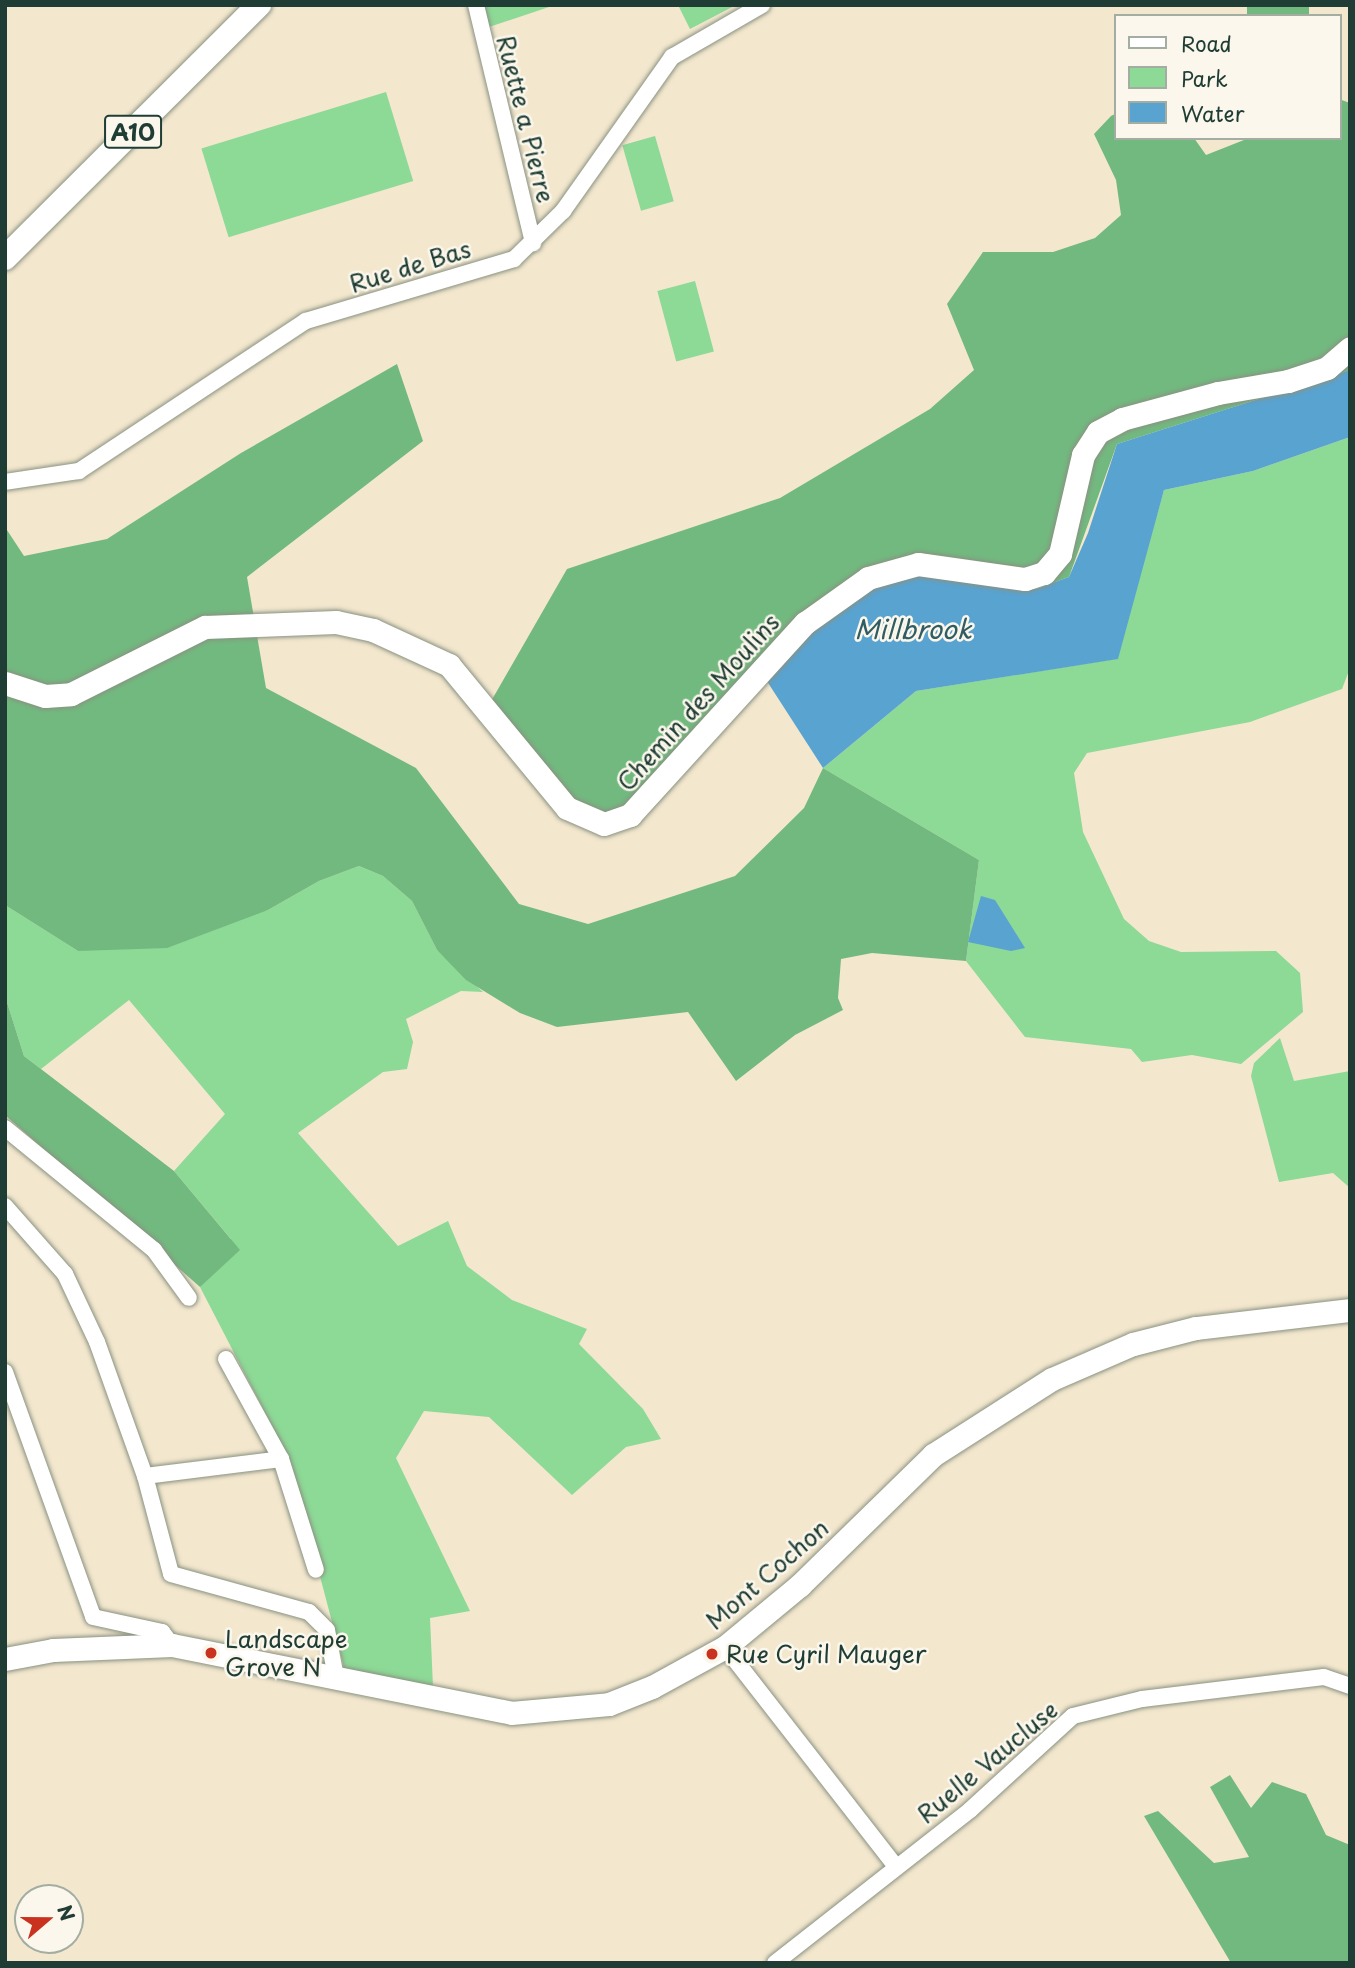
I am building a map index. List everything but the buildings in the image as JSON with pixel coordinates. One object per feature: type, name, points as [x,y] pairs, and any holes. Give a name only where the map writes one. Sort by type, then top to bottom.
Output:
[{"type":"main road","name":"A10","points":[[5,258],[259,5]]},
{"type":"street","name":"Ruette a Pierre","points":[[475,5],[533,243]]},
{"type":"street","name":"Rue de Bas","points":[[5,482],[79,471],[306,321],[514,259],[563,211],[672,57],[762,5]]},
{"type":"street","name":"Chemin des Moulins","points":[[5,683],[44,696],[71,694],[205,627],[336,622],[373,630],[449,666],[566,808],[604,824],[630,816],[805,623],[867,579],[918,564],[1025,579],[1044,573],[1060,554],[1083,456],[1098,432],[1134,415],[1301,377],[1327,368],[1350,348]]},
{"type":"street","points":[[5,1128],[154,1251],[189,1298]]},
{"type":"street","points":[[5,1206],[65,1274],[97,1342],[145,1476],[171,1574],[309,1612],[327,1630],[336,1678]]},
{"type":"street","name":"Mont Cochon","points":[[12,1652],[172,1645],[528,1714],[610,1704],[652,1687],[724,1647],[800,1585],[933,1455],[1052,1380],[1133,1344],[1196,1328],[1350,1310]]},
{"type":"street","points":[[226,1359],[281,1459],[316,1570]]},
{"type":"street","points":[[5,1372],[93,1617],[162,1632],[172,1645]]},
{"type":"street","points":[[145,1476],[281,1459]]},
{"type":"street","points":[[724,1647],[895,1867]]},
{"type":"street","name":"Ruelle Vaucluse","points":[[775,1963],[971,1810],[1073,1716],[1142,1699],[1324,1677],[1350,1686]]},
{"type":"green space","points":[[480,5],[555,5],[486,28]]},
{"type":"green space","points":[[678,5],[736,5],[690,29]]},
{"type":"green space","points":[[1247,5],[1309,5],[1309,14],[1247,14]]},
{"type":"green space","points":[[386,92],[413,181],[229,237],[201,148]]},
{"type":"green space","points":[[1341,100],[1350,103],[1350,370],[1117,444],[1069,577],[1036,589],[918,564],[868,578],[630,815],[567,808],[486,710],[567,569],[780,498],[930,409],[974,370],[947,304],[983,252],[1053,252],[1095,238],[1121,215],[1116,180],[1094,134],[1111,116],[1114,114],[1114,140],[1195,140],[1206,155],[1244,140],[1341,140]]},
{"type":"green space","points":[[655,136],[674,201],[641,211],[622,145]]},
{"type":"green space","points":[[695,281],[714,352],[676,362],[657,291]]},
{"type":"green space","points":[[397,364],[423,441],[247,577],[266,688],[416,768],[519,904],[588,924],[735,876],[804,808],[823,768],[979,860],[966,961],[872,953],[841,959],[838,998],[843,1010],[795,1035],[736,1081],[688,1012],[557,1027],[520,1013],[466,980],[437,950],[412,901],[383,876],[359,866],[319,881],[268,910],[167,948],[78,951],[5,905],[5,527],[24,556],[107,539],[241,453]]},
{"type":"green space","points":[[1350,437],[1350,668],[1342,689],[1250,722],[1087,753],[1074,773],[1083,832],[1124,919],[1149,941],[1181,952],[1276,951],[1300,973],[1303,1012],[1241,1064],[1192,1055],[1142,1062],[1131,1049],[1025,1037],[966,961],[979,860],[823,768],[916,691],[1115,659],[1164,490],[1253,471]]},
{"type":"green space","points":[[359,866],[383,876],[412,901],[437,950],[483,992],[461,991],[406,1019],[413,1042],[407,1069],[383,1072],[298,1133],[398,1246],[448,1221],[467,1266],[512,1300],[587,1329],[579,1344],[643,1409],[661,1439],[626,1447],[572,1495],[489,1417],[424,1411],[396,1458],[470,1611],[430,1618],[433,1687],[345,1671],[289,1459],[200,1287],[231,1239],[174,1171],[225,1114],[129,1000],[41,1069],[24,1056],[5,996],[5,905],[78,951],[268,910],[319,881]]},
{"type":"green space","points":[[5,996],[24,1056],[174,1171],[240,1250],[200,1287],[5,1115]]},
{"type":"green space","points":[[1280,1038],[1294,1081],[1350,1071],[1350,1188],[1333,1173],[1279,1182],[1251,1076],[1254,1063]]},
{"type":"green space","points":[[1230,1775],[1251,1808],[1272,1782],[1306,1794],[1326,1835],[1350,1845],[1350,1963],[1231,1963],[1144,1816],[1158,1811],[1214,1863],[1249,1857],[1210,1787]]},
{"type":"water","name":"Millbrook","points":[[1350,370],[1350,437],[1253,471],[1164,490],[1118,659],[916,691],[823,768],[763,675],[812,618],[918,564],[1036,589],[1069,577],[1088,533],[1117,444]]},
{"type":"water","points":[[981,896],[995,900],[1025,948],[1011,951],[968,942]]},
{"type":"place","name":"Landscape Grove N","points":[[211,1653]]},
{"type":"place","name":"Rue Cyril Mauger","points":[[712,1654]]}]
